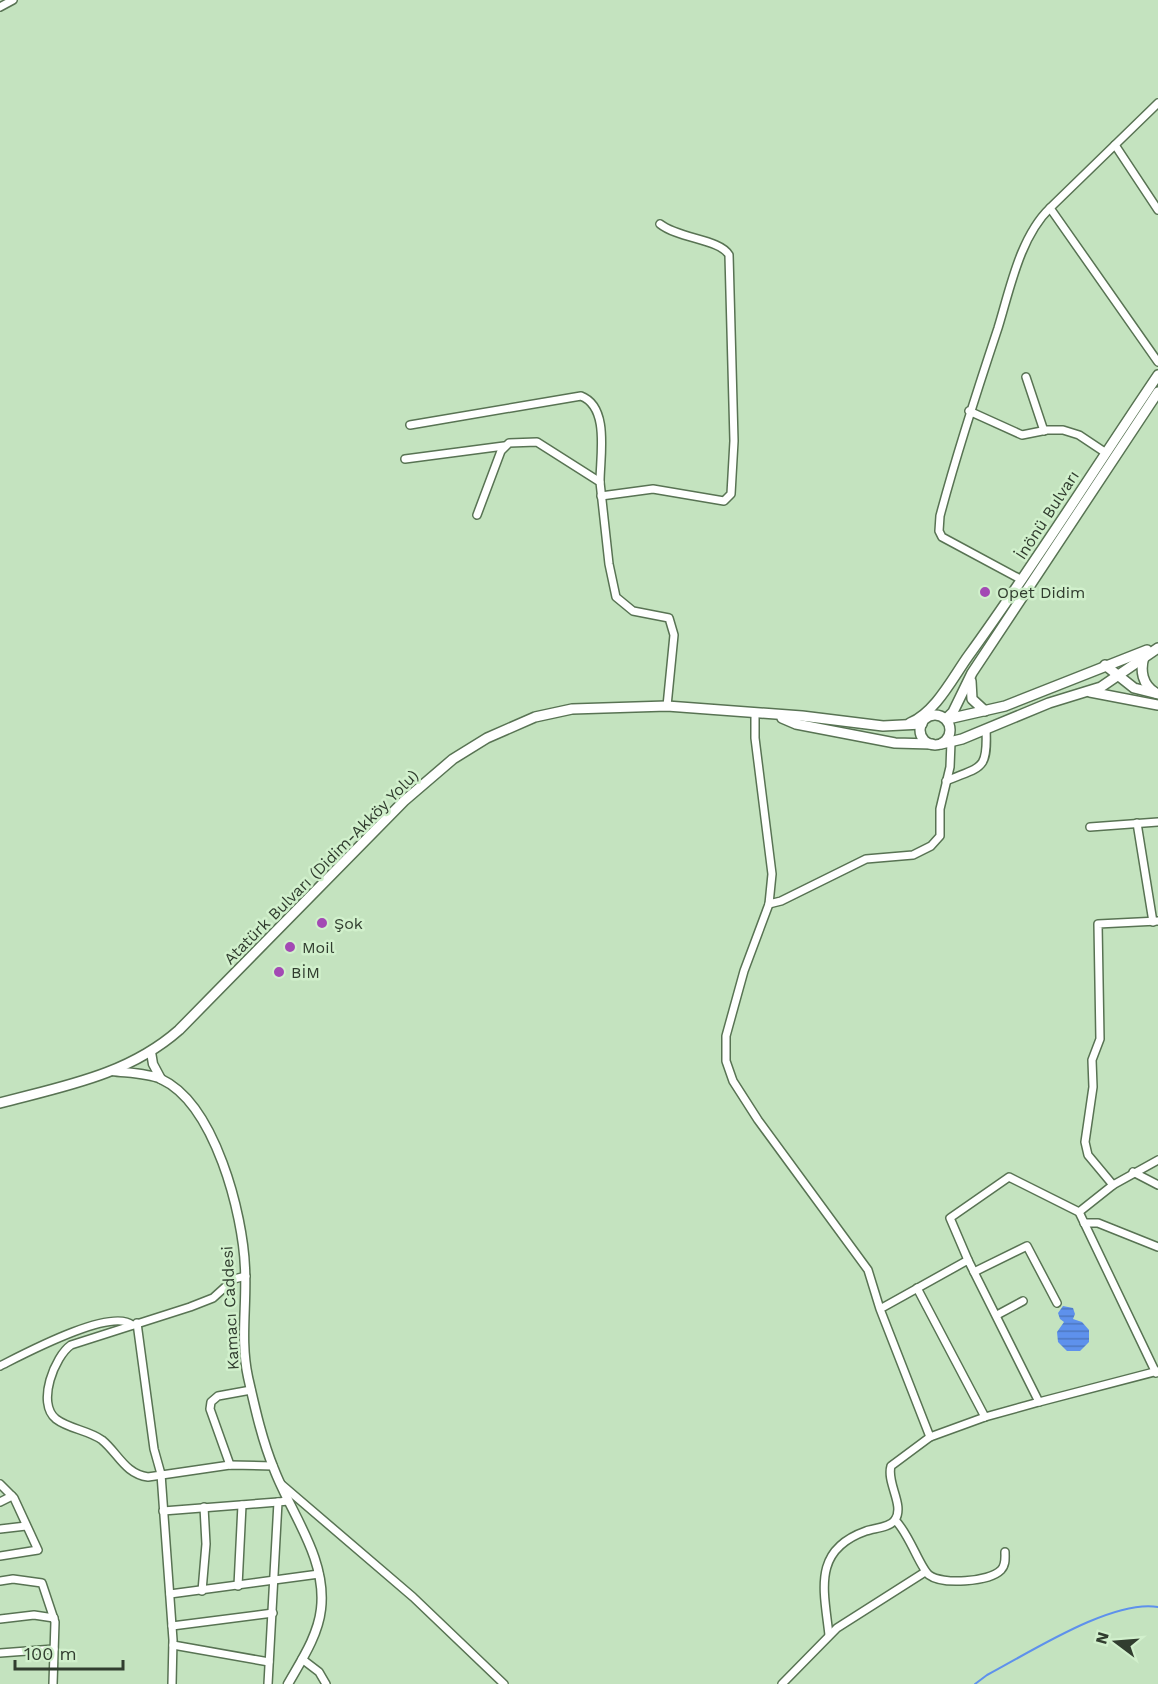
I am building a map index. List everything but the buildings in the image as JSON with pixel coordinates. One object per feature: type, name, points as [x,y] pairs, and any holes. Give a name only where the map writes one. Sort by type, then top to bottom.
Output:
[{"type":"main road","name":"İnönü Bulvarı","points":[[937,699],[1022,579],[1158,375]]},
{"type":"main road","name":"İnönü Bulvarı","points":[[946,719],[953,712],[972,673],[1158,392]]},
{"type":"main road","points":[[930,716],[946,719],[1005,706],[1105,665],[1158,647]]},
{"type":"main road","points":[[774,715],[796,724],[895,743],[942,743],[986,730],[1049,703],[1087,692],[1119,676],[1158,647]]},
{"type":"main road","points":[[1144,657],[1141,671],[1150,690],[1158,694]]},
{"type":"main road","points":[[1105,665],[1134,688],[1158,694]]},
{"type":"main road","points":[[972,673],[972,699],[985,711]]},
{"type":"main road","points":[[1083,675],[1082,685],[1087,692],[1158,705]]},
{"type":"main road","points":[[774,715],[902,726],[922,724],[930,716],[937,699]]},
{"type":"main road","points":[[902,726],[915,721],[937,699]]},
{"type":"main road","name":"Atatürk Bulvarı (Didim-Akköy Yolu)","points":[[0,1102],[112,1071],[151,1052],[179,1030],[396,809],[453,759],[487,738],[535,717],[572,709],[667,706],[774,715]]},
{"type":"main road","points":[[942,743],[950,733],[946,719]]},
{"type":"main road","points":[[922,724],[922,737],[942,743]]},
{"type":"street","points":[[0,8],[13,0]]},
{"type":"street","points":[[1022,579],[942,537],[939,531],[940,516],[969,411],[1029,238],[1041,217],[1158,103]]},
{"type":"street","points":[[1115,145],[1158,209]]},
{"type":"street","points":[[1050,208],[1158,362]]},
{"type":"street","points":[[601,496],[653,489],[724,501],[731,494],[734,418],[729,255],[721,246],[676,234],[660,224]]},
{"type":"street","points":[[1026,377],[1044,431]]},
{"type":"street","points":[[410,425],[581,396],[592,403],[599,415],[601,496],[609,564],[616,597],[633,611],[669,618],[674,635],[667,706]]},
{"type":"street","points":[[969,411],[1022,435],[1063,430],[1079,435],[1106,453]]},
{"type":"street","points":[[405,459],[537,442],[600,482]]},
{"type":"street","points":[[477,515],[504,446]]},
{"type":"street","points":[[755,714],[755,738],[772,874],[769,904],[744,971],[726,1036],[726,1061],[733,1081],[758,1120],[868,1270],[880,1309],[930,1437]]},
{"type":"street","points":[[946,781],[980,766],[987,756],[986,730]]},
{"type":"street","points":[[769,904],[781,902],[840,870],[866,860],[913,855],[931,846],[940,836],[940,809],[946,781],[942,743]]},
{"type":"street","points":[[1090,827],[1158,822]]},
{"type":"street","points":[[1113,1185],[1088,1155],[1084,1142],[1093,1087],[1092,1060],[1100,1039],[1098,924],[1156,922],[1137,823]]},
{"type":"street","points":[[151,1052],[153,1064],[161,1079]]},
{"type":"street","name":"Kamacı Caddesi","points":[[112,1071],[161,1079],[181,1094],[196,1111],[211,1139],[237,1210],[246,1276],[243,1336],[251,1390],[273,1467],[314,1556],[319,1574],[321,1612],[315,1632],[288,1684]]},
{"type":"street","points":[[1079,1212],[1113,1185],[1158,1160]]},
{"type":"street","points":[[1133,1172],[1158,1185]]},
{"type":"street","points":[[829,1635],[823,1582],[831,1555],[851,1538],[888,1525],[895,1520],[898,1511],[890,1476],[891,1466],[897,1460],[921,1446],[930,1437],[985,1417],[1157,1372],[1079,1212],[1009,1177],[950,1218],[968,1260],[1039,1402]]},
{"type":"street","points":[[1084,1223],[1098,1223],[1158,1247]]},
{"type":"street","points":[[975,1272],[1027,1246],[1057,1303]]},
{"type":"street","points":[[880,1309],[968,1260]]},
{"type":"street","points":[[246,1276],[234,1279],[213,1298],[77,1342],[66,1348],[58,1357],[51,1375],[48,1403],[57,1419],[97,1437],[132,1472],[148,1477],[230,1465],[273,1467]]},
{"type":"street","points":[[917,1288],[985,1417]]},
{"type":"street","points":[[997,1315],[1023,1301]]},
{"type":"street","points":[[0,1366],[72,1332],[110,1323],[135,1324]]},
{"type":"street","points":[[135,1324],[154,1449],[161,1474],[173,1645],[172,1684]]},
{"type":"street","points":[[230,1465],[210,1409],[211,1402],[218,1396],[251,1390]]},
{"type":"street","points":[[279,1482],[413,1597],[504,1684]]},
{"type":"street","points":[[0,1484],[12,1496],[38,1551],[0,1556]]},
{"type":"street","points":[[0,1502],[12,1496]]},
{"type":"street","points":[[163,1511],[288,1501]]},
{"type":"street","points":[[268,1684],[278,1502]]},
{"type":"street","points":[[238,1586],[242,1505]]},
{"type":"street","points":[[202,1591],[206,1544],[204,1508]]},
{"type":"street","points":[[895,1520],[914,1546],[925,1572],[943,1581],[976,1580],[1002,1569],[1005,1552]]},
{"type":"street","points":[[0,1529],[26,1526]]},
{"type":"street","points":[[782,1684],[829,1635],[925,1572]]},
{"type":"street","points":[[170,1594],[319,1574]]},
{"type":"street","points":[[0,1581],[13,1579],[42,1583],[54,1618],[52,1684]]},
{"type":"street","points":[[172,1626],[273,1612]]},
{"type":"street","points":[[0,1618],[34,1615],[54,1618]]},
{"type":"street","points":[[173,1645],[269,1662]]},
{"type":"street","points":[[0,1653],[54,1650]]},
{"type":"street","points":[[302,1659],[319,1672],[326,1684]]},
{"type":"street","points":[[492,1684],[496,1677]]},
{"type":"water","points":[[1063,1306],[1073,1308],[1075,1314],[1073,1319],[1082,1322],[1089,1330],[1089,1342],[1080,1351],[1067,1351],[1058,1342],[1057,1332],[1064,1322],[1058,1313]]},
{"type":"waterway","points":[[975,1684],[1047,1642],[1095,1619],[1118,1611],[1139,1607],[1158,1607]]},
{"type":"place","name":"Opet Didim","points":[[985,592]]},
{"type":"place","name":"Şok","points":[[322,923]]},
{"type":"place","name":"Moil","points":[[290,947]]},
{"type":"place","name":"BİM","points":[[279,972]]}]
